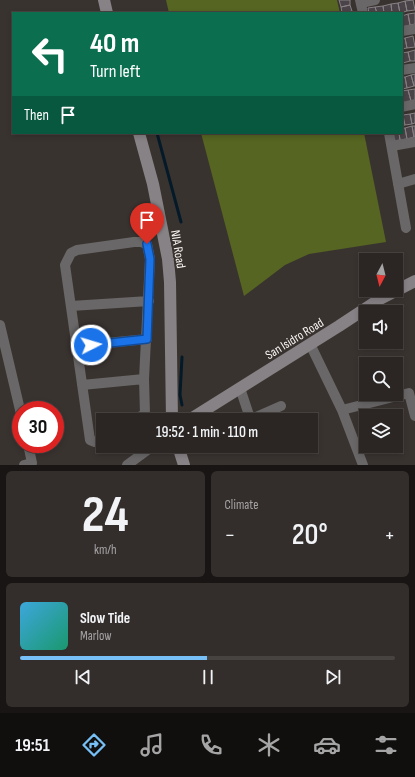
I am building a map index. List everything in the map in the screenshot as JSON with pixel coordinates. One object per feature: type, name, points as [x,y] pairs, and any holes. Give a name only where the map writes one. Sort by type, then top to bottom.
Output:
[{"type":"street","points":[[104,0],[107,12]]},
{"type":"street","points":[[361,5],[375,0]]},
{"type":"street","points":[[403,31],[415,28]]},
{"type":"street","points":[[403,70],[415,68]]},
{"type":"street","points":[[403,107],[415,104]]},
{"type":"street","name":"NIA Road","points":[[139,134],[153,184],[168,258],[170,282],[172,413]]},
{"type":"street","points":[[389,134],[406,228]]},
{"type":"street","points":[[392,146],[415,142]]},
{"type":"street","points":[[398,184],[415,179]]},
{"type":"street","points":[[96,441],[92,442],[90,440],[65,265],[71,254],[77,250],[134,242],[142,242],[147,244],[150,259],[144,380],[146,413]]},
{"type":"street","name":"San Isidro Road","points":[[200,413],[380,299],[415,280]]},
{"type":"street","points":[[71,306],[149,301]]},
{"type":"street","points":[[0,325],[18,401]]},
{"type":"street","points":[[77,346],[147,339]]},
{"type":"street","points":[[310,344],[342,410],[363,465]]},
{"type":"street","points":[[82,385],[144,380]]},
{"type":"street","points":[[240,388],[251,417],[254,418],[281,406]]},
{"type":"street","points":[[342,410],[410,393],[415,416]]},
{"type":"street","points":[[24,465],[32,463],[30,453]]},
{"type":"street","points":[[127,465],[143,453]]},
{"type":"street","points":[[180,453],[184,465]]},
{"type":"green space","points":[[166,0],[337,0],[340,12],[169,12]]},
{"type":"green space","points":[[201,134],[364,134],[386,242],[309,254],[285,265],[244,296]]},
{"type":"building","points":[[339,0],[350,0],[350,5],[341,7]]},
{"type":"building","points":[[413,0],[415,10],[407,11],[405,1]]},
{"type":"building","points":[[405,1],[407,11],[400,12],[398,3]]},
{"type":"building","points":[[398,3],[400,12],[392,12],[391,4]]},
{"type":"building","points":[[391,4],[392,12],[384,12],[383,6]]},
{"type":"building","points":[[350,5],[352,11],[342,12],[341,7]]},
{"type":"building","points":[[383,6],[384,12],[377,12],[375,7]]},
{"type":"building","points":[[375,7],[377,12],[369,12],[368,8]]},
{"type":"building","points":[[415,13],[415,24],[410,25],[408,14]]},
{"type":"building","points":[[408,14],[410,25],[403,27],[403,16]]},
{"type":"building","points":[[413,36],[415,47],[407,48],[405,38]]},
{"type":"building","points":[[405,38],[407,48],[403,49],[403,39]]},
{"type":"building","points":[[415,50],[415,61],[410,61],[408,52]]},
{"type":"building","points":[[408,52],[410,61],[403,63],[403,53]]},
{"type":"building","points":[[415,74],[415,86],[414,86],[411,75]]},
{"type":"building","points":[[411,75],[414,86],[407,88],[405,77]]},
{"type":"building","points":[[403,77],[405,77],[407,88],[403,89]]},
{"type":"building","points":[[415,89],[415,100],[411,101],[408,90]]},
{"type":"building","points":[[408,90],[411,101],[404,103],[403,91]]},
{"type":"building","points":[[415,113],[415,123],[412,124],[410,114]]},
{"type":"building","points":[[410,114],[412,124],[405,125],[403,115]]},
{"type":"building","points":[[412,126],[414,137],[407,139],[405,128]]},
{"type":"building","points":[[412,126],[415,126],[415,137],[414,137]]},
{"type":"building","points":[[403,128],[405,128],[407,139],[400,140],[399,134],[403,134]]},
{"type":"building","points":[[392,134],[399,134],[400,140],[393,141]]},
{"type":"waterway","points":[[157,134],[181,222]]},
{"type":"waterway","points":[[182,357],[180,395],[182,405]]},
{"type":"route","points":[[91,345],[147,339],[150,259],[147,244]]}]
